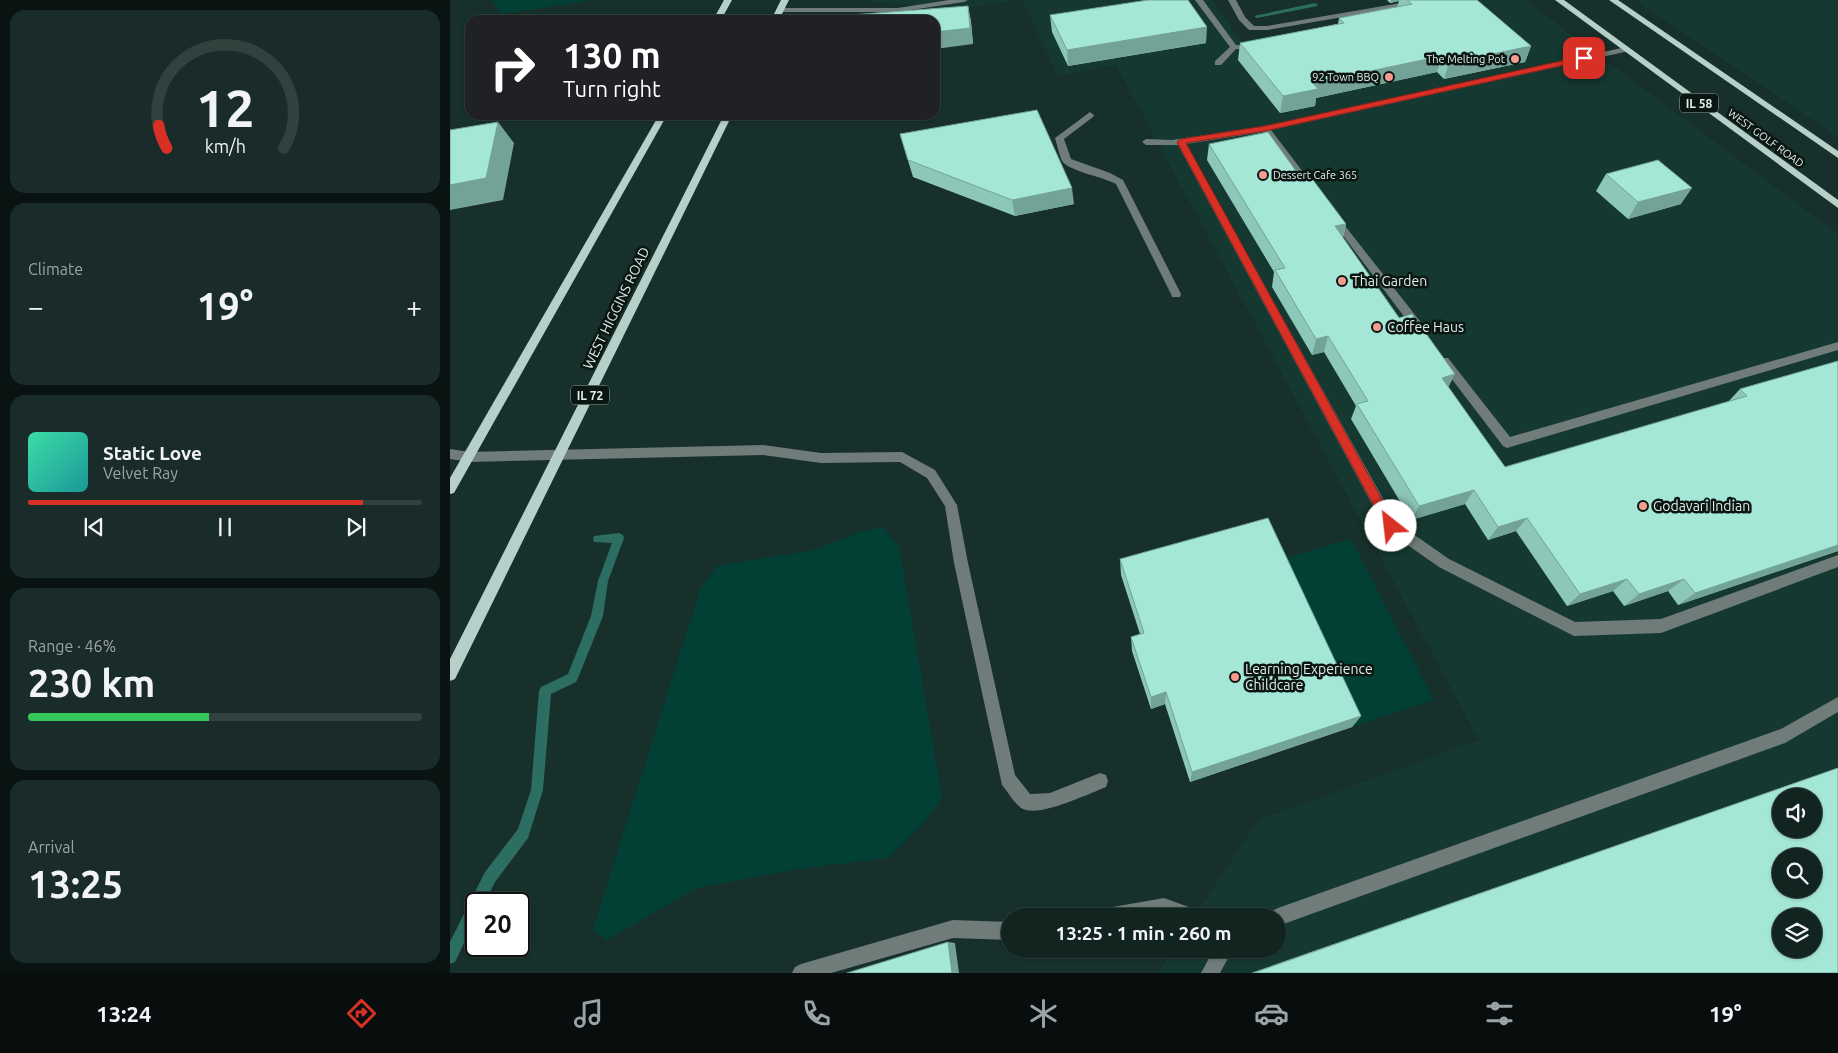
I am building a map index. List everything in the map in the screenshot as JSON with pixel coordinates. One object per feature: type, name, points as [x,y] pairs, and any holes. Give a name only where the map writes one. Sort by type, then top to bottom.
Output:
[{"type":"main road","points":[[720,15],[728,0]]},
{"type":"main road","points":[[778,15],[785,0]]},
{"type":"main road","name":"WEST GOLF ROAD","points":[[1559,0],[1838,205]]},
{"type":"main road","name":"WEST GOLF ROAD","points":[[1613,0],[1838,155]]},
{"type":"main road","points":[[450,489],[470,457],[660,120]]},
{"type":"main road","name":"WEST HIGGINS ROAD","points":[[450,674],[726,120]]},
{"type":"street","points":[[780,10],[898,10],[964,0]]},
{"type":"street","points":[[1199,0],[1234,47]]},
{"type":"street","points":[[1232,0],[1242,18],[1252,28],[1267,28],[1431,0]]},
{"type":"street","points":[[1218,63],[1234,47],[1256,48],[1265,46]]},
{"type":"street","points":[[1146,142],[1181,142],[1265,129],[1626,50]]},
{"type":"street","points":[[1090,115],[1059,138],[1067,161],[1079,169],[1108,174],[1120,182],[1176,294]]},
{"type":"street","points":[[1265,129],[1423,333]]},
{"type":"street","points":[[1181,142],[1391,526],[1444,563],[1574,629],[1661,626],[1838,562]]},
{"type":"street","points":[[1435,349],[1507,443],[1838,346]]},
{"type":"street","points":[[450,454],[470,457],[560,456],[621,452],[763,450],[821,458],[902,457],[932,474],[951,505],[961,563],[1008,779],[1026,802],[1050,801],[1100,781]]},
{"type":"street","points":[[1286,914],[1785,735],[1838,704]]},
{"type":"street","points":[[1154,908],[1164,906],[1169,908]]},
{"type":"street","points":[[801,973],[954,929],[1001,931]]},
{"type":"street","points":[[1210,973],[1219,958]]},
{"type":"shaded area","points":[[492,0],[593,0],[502,13]]},
{"type":"shaded area","points":[[859,0],[1018,0],[953,10]]},
{"type":"shaded area","points":[[1022,0],[1212,0],[1241,41],[1479,0],[1525,0],[1838,234],[1838,973],[1158,973],[1168,958],[1286,958],[1286,908],[1200,908],[1258,820],[1479,740],[1116,65],[1058,76]]},
{"type":"shaded area","points":[[1635,0],[1838,0],[1838,137]]},
{"type":"shaded area","points":[[883,527],[899,547],[942,797],[925,822],[888,858],[798,869],[697,888],[607,940],[593,929],[701,587],[719,565],[811,551],[859,532]]},
{"type":"shaded area","points":[[1351,539],[1434,700],[1352,727],[1275,561]]},
{"type":"building","points":[[1148,0],[1188,0],[1207,27],[1067,50],[1050,15]]},
{"type":"building","points":[[1407,0],[1477,0],[1531,46],[1449,63],[1442,56],[1313,83],[1318,89],[1283,96],[1240,43],[1344,23],[1339,18],[1412,4]]},
{"type":"building","points":[[968,6],[970,28],[940,31],[940,15],[851,15]]},
{"type":"building","points":[[1037,110],[1072,188],[1012,200],[908,160],[900,134]]},
{"type":"building","points":[[498,122],[486,178],[450,185],[450,130]]},
{"type":"building","points":[[1268,132],[1301,178],[1310,176],[1346,224],[1335,226],[1399,318],[1412,314],[1455,374],[1442,378],[1505,467],[1747,396],[1740,389],[1838,361],[1838,545],[1695,593],[1684,579],[1639,594],[1627,579],[1580,594],[1527,518],[1498,527],[1474,490],[1419,506],[1357,404],[1368,401],[1328,336],[1316,339],[1275,270],[1285,268],[1209,144]]},
{"type":"building","points":[[1658,160],[1692,188],[1638,202],[1606,174]]},
{"type":"building","name":"Learning Experience Childcare","points":[[1268,518],[1361,716],[1192,772],[1166,692],[1151,697],[1131,637],[1144,633],[1120,559]]},
{"type":"building","points":[[1838,768],[1838,973],[1253,973],[1772,791],[1772,838],[1822,838],[1822,788],[1781,788]]},
{"type":"building","points":[[948,942],[952,973],[847,973]]},
{"type":"waterway","points":[[1257,16],[1315,5]]},
{"type":"waterway","points":[[483,892],[490,877],[523,833],[537,790],[545,691],[572,678],[597,616],[603,581],[619,538],[598,539]]},
{"type":"waterway","points":[[450,957],[465,926]]},
{"type":"place","name":"The Melting Pot","points":[[1515,59]]},
{"type":"place","name":"92 Town BBQ","points":[[1389,77]]},
{"type":"place","name":"Dessert Cafe 365","points":[[1263,175]]},
{"type":"place","name":"Thai Garden","points":[[1342,281]]},
{"type":"place","name":"Coffee Haus","points":[[1377,327]]},
{"type":"place","name":"Godavari Indian","points":[[1643,506]]},
{"type":"place","name":"Learning Experience Childcare","points":[[1235,677]]},
{"type":"route","points":[[1391,526],[1181,142],[1265,129],[1584,58]]}]
